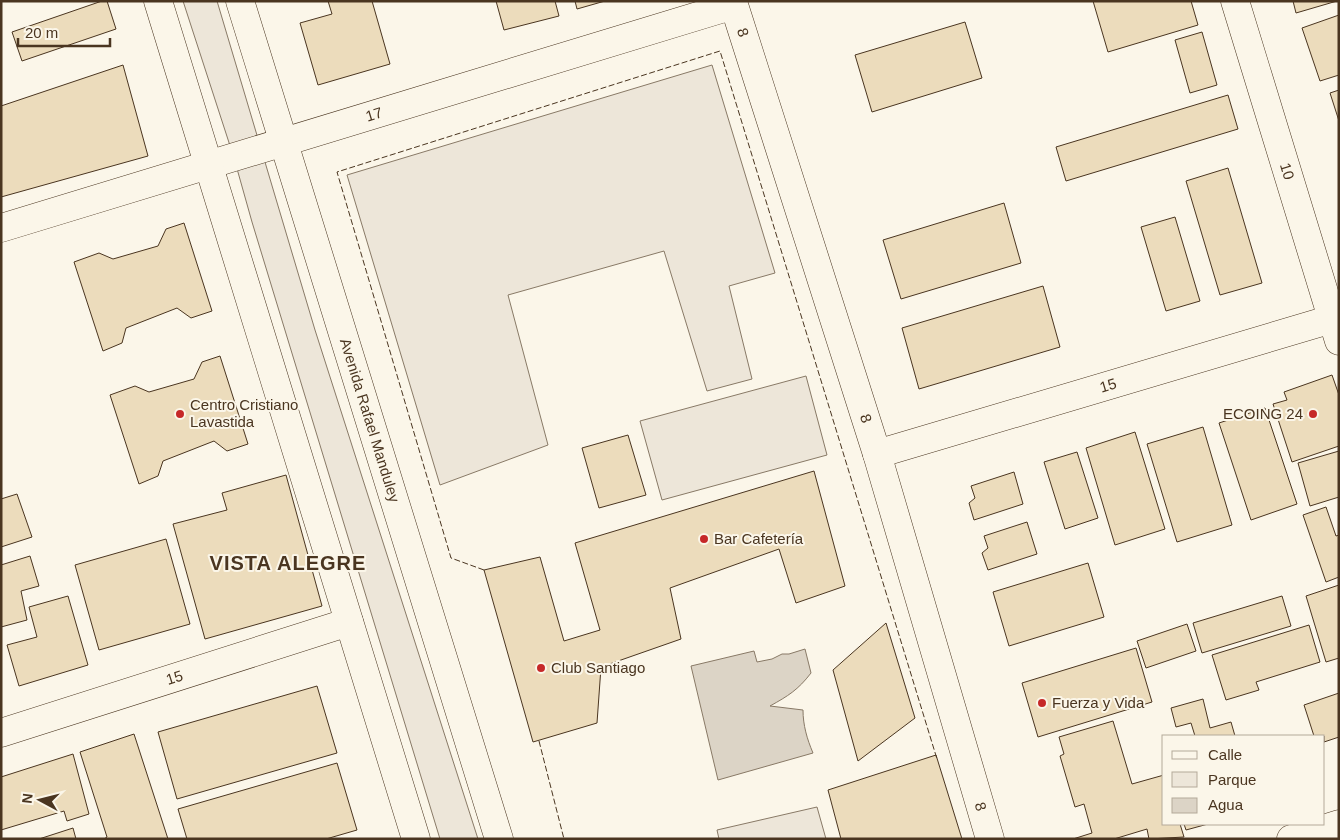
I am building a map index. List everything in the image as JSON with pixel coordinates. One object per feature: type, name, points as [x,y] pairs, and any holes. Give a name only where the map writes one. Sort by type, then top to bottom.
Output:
[{"type":"street","points":[[158,1],[416,839]]},
{"type":"street","name":"Avenida Rafael Manduley","points":[[240,1],[499,839]]},
{"type":"street","name":"10","points":[[1235,1],[1336,326]]},
{"type":"street","name":"17","points":[[1,228],[738,3]]},
{"type":"street","name":"8","points":[[738,3],[877,454],[990,839]]},
{"type":"street","name":"15","points":[[877,454],[1336,326]]},
{"type":"street","name":"15","points":[[1,733],[349,622]]},
{"type":"street","points":[[1291,839],[1339,824]]},
{"type":"green space","points":[[183,1],[217,1],[315,330],[478,839],[440,839],[234,158]]},
{"type":"green space","points":[[712,65],[775,273],[729,286],[752,379],[707,391],[664,251],[508,295],[548,445],[440,485],[347,175]]},
{"type":"green space","points":[[806,376],[827,455],[662,500],[640,421]]},
{"type":"green space","points":[[817,807],[826,839],[719,839],[717,830]]},
{"type":"water","points":[[805,649],[811,673],[802,684],[770,706],[803,710],[806,732],[813,753],[718,780],[691,666],[754,651],[757,662]]},
{"type":"building","points":[[102,1],[107,1],[116,29],[22,61],[12,32]]},
{"type":"building","points":[[328,1],[372,1],[390,64],[318,85],[300,23],[332,14]]},
{"type":"building","points":[[496,1],[555,1],[559,16],[504,30]]},
{"type":"building","points":[[575,1],[605,1],[577,9]]},
{"type":"building","points":[[1093,1],[1191,1],[1198,25],[1108,52]]},
{"type":"building","points":[[1293,1],[1337,1],[1296,13]]},
{"type":"building","points":[[1339,15],[1339,75],[1320,81],[1302,28]]},
{"type":"building","points":[[965,22],[982,78],[872,112],[855,55]]},
{"type":"building","points":[[1202,32],[1217,85],[1190,93],[1175,40]]},
{"type":"building","points":[[123,65],[148,156],[1,197],[1,106]]},
{"type":"building","points":[[1339,90],[1339,121],[1330,93]]},
{"type":"building","points":[[1228,95],[1238,129],[1066,181],[1056,147]]},
{"type":"building","points":[[1228,168],[1262,283],[1220,295],[1186,181]]},
{"type":"building","points":[[1004,203],[1021,263],[901,299],[883,240]]},
{"type":"building","points":[[1175,217],[1200,301],[1166,311],[1141,227]]},
{"type":"building","points":[[184,223],[212,311],[191,318],[177,308],[126,328],[122,343],[103,351],[74,262],[99,253],[113,259],[158,246],[166,229]]},
{"type":"building","points":[[1043,286],[1060,347],[919,389],[902,328]]},
{"type":"building","points":[[220,356],[248,444],[227,451],[214,441],[163,461],[158,476],[139,484],[110,395],[135,386],[149,392],[194,379],[202,362]]},
{"type":"building","points":[[1332,375],[1339,395],[1339,446],[1292,462],[1273,404],[1287,400],[1284,392]]},
{"type":"building","points":[[1265,408],[1297,504],[1251,520],[1219,423]]},
{"type":"building","points":[[1203,427],[1232,525],[1177,542],[1147,444]]},
{"type":"building","points":[[1135,432],[1165,529],[1115,545],[1086,448]]},
{"type":"building","points":[[628,435],[646,495],[599,508],[582,448]]},
{"type":"building","points":[[1339,451],[1339,497],[1310,506],[1298,463]]},
{"type":"building","points":[[1077,452],[1098,518],[1065,529],[1044,462]]},
{"type":"building","points":[[814,471],[845,586],[796,603],[779,549],[670,588],[681,639],[601,667],[597,723],[533,742],[484,570],[540,557],[564,641],[600,630],[575,543]]},
{"type":"building","points":[[1014,472],[1023,504],[974,520],[969,503],[975,498],[971,486]]},
{"type":"building","points":[[286,475],[322,606],[205,639],[173,524],[227,510],[222,493]]},
{"type":"building","points":[[17,494],[32,537],[1,547],[1,499]]},
{"type":"building","points":[[1326,507],[1336,536],[1339,535],[1339,577],[1326,582],[1303,515]]},
{"type":"building","points":[[1027,522],[1037,554],[988,570],[982,553],[988,548],[984,536]]},
{"type":"building","points":[[166,539],[190,624],[99,650],[75,565]]},
{"type":"building","points":[[30,556],[39,586],[21,591],[27,620],[1,627],[1,565]]},
{"type":"building","points":[[1088,563],[1104,617],[1009,646],[993,592]]},
{"type":"building","points":[[1339,585],[1339,658],[1326,662],[1306,596]]},
{"type":"building","points":[[68,596],[88,665],[19,686],[7,645],[37,637],[29,607]]},
{"type":"building","points":[[1282,596],[1291,626],[1202,653],[1193,623]]},
{"type":"building","points":[[886,623],[915,718],[858,761],[833,670]]},
{"type":"building","points":[[1187,624],[1196,651],[1146,668],[1137,641]]},
{"type":"building","points":[[1309,625],[1320,662],[1256,682],[1259,690],[1226,700],[1212,655]]},
{"type":"building","points":[[1136,648],[1152,702],[1038,737],[1022,683]]},
{"type":"building","points":[[317,686],[337,753],[177,799],[158,732]]},
{"type":"building","points":[[1339,693],[1339,737],[1325,742],[1325,735],[1314,735],[1304,705]]},
{"type":"building","points":[[1203,699],[1210,728],[1231,722],[1235,735],[1195,735],[1191,723],[1176,727],[1171,708]]},
{"type":"building","points":[[1113,721],[1132,784],[1162,776],[1162,825],[1180,825],[1184,837],[1149,839],[1147,829],[1114,839],[1073,839],[1092,833],[1084,804],[1075,807],[1060,756],[1064,754],[1059,737]]},
{"type":"building","points":[[134,734],[168,839],[104,839],[107,837],[80,752]]},
{"type":"building","points":[[73,754],[89,814],[67,821],[64,811],[1,830],[1,777]]},
{"type":"building","points":[[936,755],[962,839],[841,839],[828,790]]},
{"type":"building","points":[[337,763],[357,830],[326,839],[187,839],[178,809]]},
{"type":"building","points":[[1184,825],[1204,825],[1186,830]]},
{"type":"building","points":[[73,828],[76,839],[39,839]]},
{"type":"fence","points":[[484,570],[451,558],[337,172],[720,51],[937,759]]},
{"type":"fence","points":[[539,741],[564,839]]},
{"type":"place","name":"Centro Cristiano Lavastida","points":[[180,414]]},
{"type":"place","name":"ECOING 24","points":[[1313,414]]},
{"type":"place","name":"Bar Cafetería","points":[[704,539]]},
{"type":"place","name":"Club Santiago","points":[[541,668]]},
{"type":"place","name":"Fuerza y Vida","points":[[1042,703]]},
{"type":"district","name":"VISTA ALEGRE","points":[[288,563]]}]
